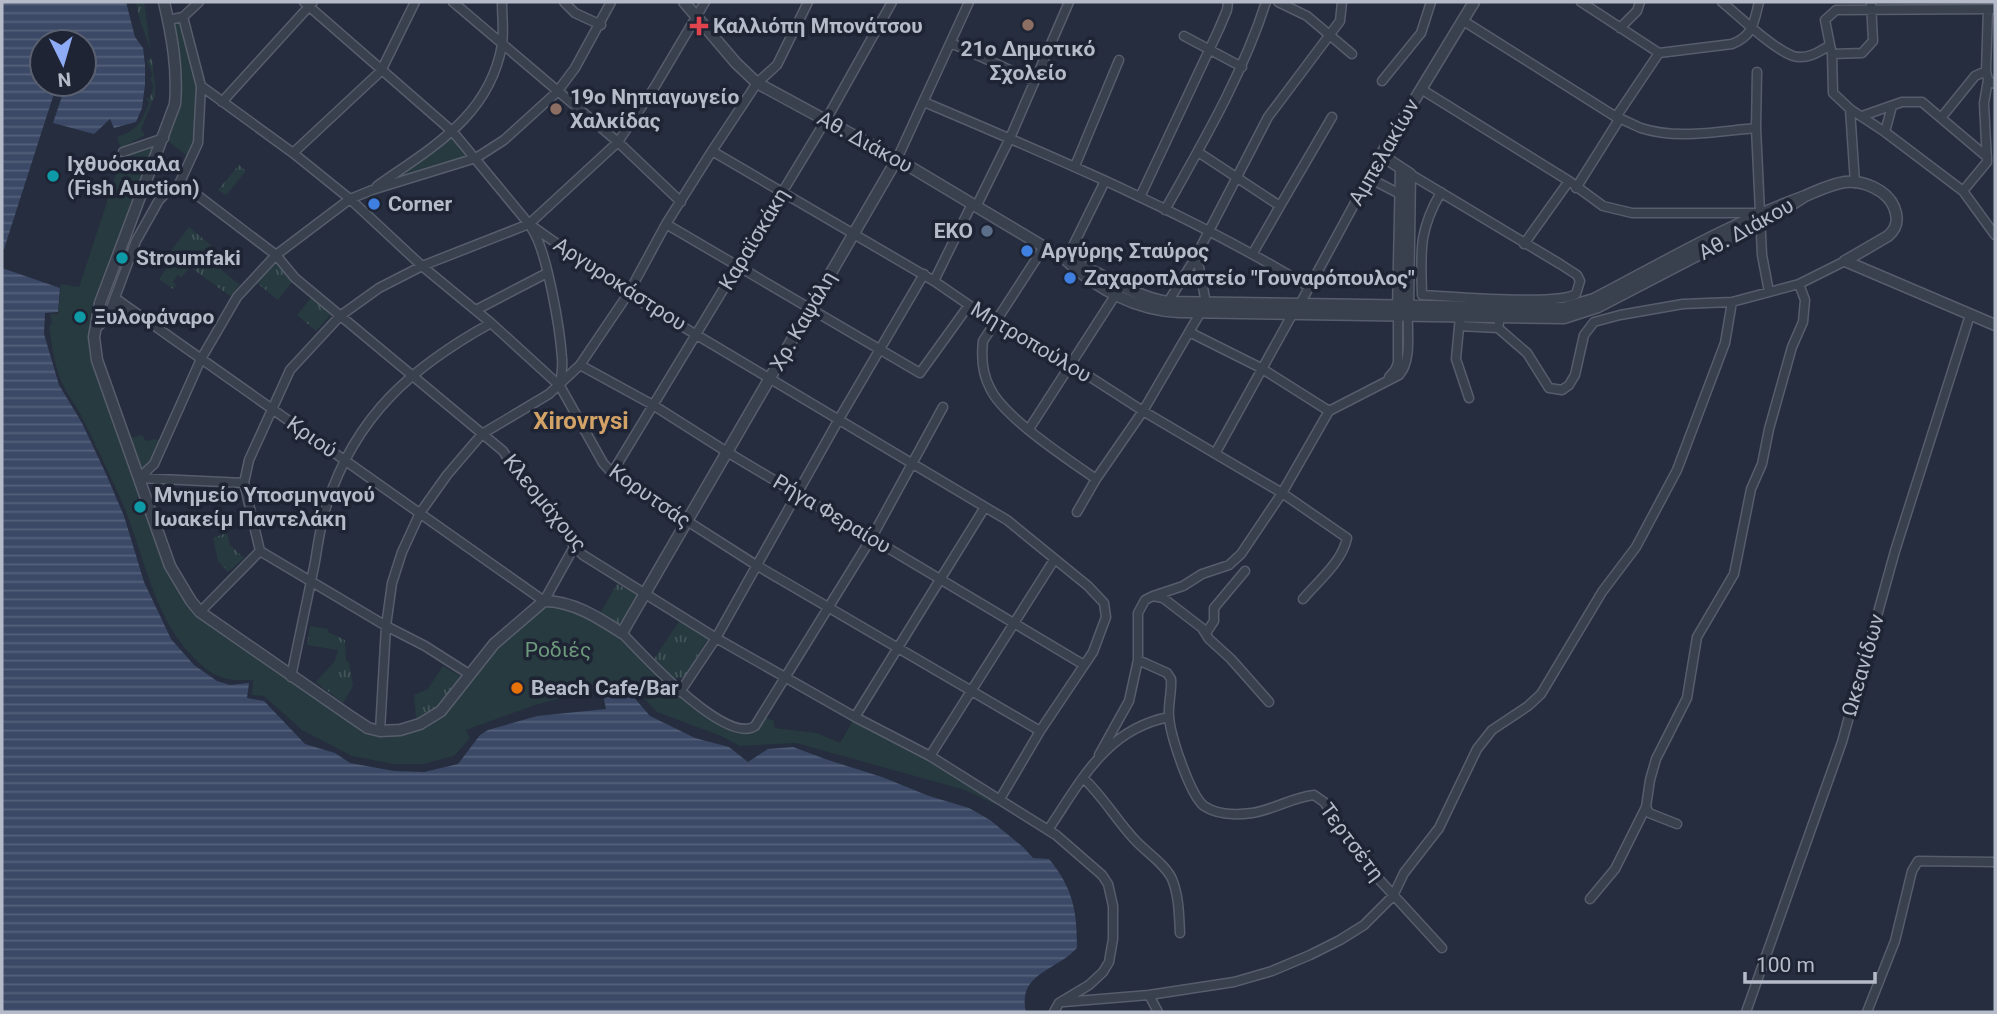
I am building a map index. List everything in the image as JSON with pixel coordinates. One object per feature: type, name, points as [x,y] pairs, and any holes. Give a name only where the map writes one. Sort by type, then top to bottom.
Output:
[{"type":"street","points":[[164,2],[177,78],[175,104],[104,293],[95,329],[94,346],[170,566],[200,612],[368,728],[380,731],[411,728],[441,711],[494,644],[544,601],[574,547]]},
{"type":"street","points":[[168,20],[183,17],[198,2]]},
{"type":"street","points":[[293,153],[381,71],[415,2]]},
{"type":"street","points":[[453,2],[618,142],[681,202]]},
{"type":"street","points":[[372,190],[453,132],[486,94],[502,43],[502,2]]},
{"type":"street","points":[[564,2],[575,13],[601,25]]},
{"type":"street","points":[[139,478],[154,464],[201,359],[237,296],[276,256],[350,199],[476,158],[504,140],[557,92],[601,25],[611,2]]},
{"type":"street","name":"Αθ. Διάκου","points":[[684,2],[736,63],[757,83],[897,159],[1066,260],[1087,267],[1137,295],[1203,308],[1293,313],[1551,309],[1573,306],[1594,299],[1805,196],[1835,185],[1855,183]]},
{"type":"street","points":[[469,674],[260,551],[244,483],[249,460],[290,370],[340,316],[379,288],[422,266],[529,224],[618,142],[705,2]]},
{"type":"street","points":[[380,731],[386,626],[392,583],[402,552],[420,513],[447,475],[482,434],[560,386],[580,365],[628,294],[666,224],[757,83],[777,65],[808,2]]},
{"type":"street","name":"Καραϊσκάκη","points":[[611,473],[826,120],[892,2]]},
{"type":"street","points":[[934,281],[1010,138],[1069,2]]},
{"type":"street","points":[[1140,197],[1209,50],[1228,2]]},
{"type":"street","points":[[1165,210],[1242,67],[1266,2]]},
{"type":"street","points":[[1278,2],[1307,16],[1352,54]]},
{"type":"street","points":[[1168,302],[1195,262],[1268,117],[1340,22],[1342,2]]},
{"type":"street","points":[[1382,81],[1421,33],[1431,2]]},
{"type":"street","name":"Αμπελακίων","points":[[1300,304],[1381,155],[1474,2]]},
{"type":"street","points":[[1581,2],[1659,53],[1732,44],[1745,38],[1753,28],[1759,2]]},
{"type":"street","points":[[1620,28],[1637,11],[1640,2]]},
{"type":"street","points":[[1722,2],[1753,28],[1794,56],[1813,56],[1831,50],[1862,53],[1874,41],[1872,5]]},
{"type":"street","points":[[222,102],[309,3]]},
{"type":"street","name":"Αργυροκάστρου","points":[[309,3],[381,71],[453,132],[529,224],[628,294],[839,419],[983,510],[1007,520],[1088,586],[1104,603],[1106,617],[1101,635],[1084,665]]},
{"type":"street","name":"Χρ. Καψάλη","points":[[622,633],[897,159],[951,43],[966,3]]},
{"type":"street","points":[[1963,191],[1987,162],[1984,103],[1990,78],[1992,7],[1872,5],[1831,13],[1825,20],[1831,50],[1832,93],[1963,191],[1995,235]]},
{"type":"street","points":[[95,329],[107,319],[136,241],[159,200],[168,191],[174,190],[180,182],[198,143],[199,82],[183,17]]},
{"type":"street","points":[[1462,20],[1618,118],[1642,128],[1661,132],[1694,133],[1756,128]]},
{"type":"street","points":[[1184,36],[1242,67]]},
{"type":"street","points":[[951,43],[1034,81]]},
{"type":"street","points":[[1576,188],[1659,53]]},
{"type":"street","points":[[1075,166],[1119,60]]},
{"type":"street","points":[[1757,72],[1756,128],[1762,256],[1769,292]]},
{"type":"street","points":[[1941,118],[1975,76],[1990,78]]},
{"type":"street","name":"Κορυτσάς","points":[[199,82],[350,199],[422,266],[491,323],[560,386],[611,473],[686,523],[1040,731]]},
{"type":"street","points":[[1421,89],[1569,181],[1602,206],[1632,213],[1761,218]]},
{"type":"street","points":[[1862,116],[1914,100],[1922,102],[1987,157]]},
{"type":"street","points":[[924,102],[1075,166],[1140,197],[1253,253],[1309,287]]},
{"type":"street","points":[[1885,132],[1892,106]]},
{"type":"street","points":[[1499,322],[1527,354],[1549,388],[1557,390],[1566,388],[1573,380],[1578,369],[1584,335],[1594,323],[1620,315],[1683,304],[1732,302],[1799,284],[1888,236],[1894,230],[1897,220],[1893,205],[1887,196],[1871,187],[1855,183],[1850,109]]},
{"type":"street","points":[[1253,253],[1332,117]]},
{"type":"street","points":[[123,152],[164,138]]},
{"type":"street","name":"Μητροπούλου","points":[[712,152],[924,274],[995,323],[1070,364],[1143,411],[1216,452],[1347,538],[1339,560],[1303,599]]},
{"type":"street","points":[[1198,152],[1280,206]]},
{"type":"street","points":[[1381,155],[1577,275],[1580,285],[1576,295],[1567,299],[1543,300],[1422,295],[1421,240],[1428,215],[1441,192]]},
{"type":"street","points":[[1401,168],[1403,310]]},
{"type":"street","points":[[1052,832],[1129,701],[1138,660],[1139,613],[1146,600],[1169,589],[1183,586],[1202,574],[1229,565],[1241,554],[1282,493],[1329,411],[1381,384],[1395,370],[1403,310],[1410,174]]},
{"type":"street","points":[[1369,178],[1400,194]]},
{"type":"street","points":[[1066,260],[1105,181]]},
{"type":"street","points":[[1524,244],[1569,181]]},
{"type":"street","name":"Κλεομάχους","points":[[180,182],[276,256],[295,278],[503,451],[574,547],[716,638],[930,756],[1052,832],[1092,865],[1108,884],[1113,906],[1111,952],[1103,972],[1089,985],[1059,1003]]},
{"type":"street","name":"Αθ. Διάκου","points":[[1066,260],[1082,275],[1116,294],[1146,308],[1167,312],[1300,304],[1403,310],[1460,321],[1499,322],[1564,318],[1586,312],[1761,218]]},
{"type":"street","points":[[529,224],[538,238],[547,273],[562,360],[560,386]]},
{"type":"street","points":[[666,224],[920,373],[969,305]]},
{"type":"street","points":[[1044,247],[983,341],[983,371],[991,391],[1002,405],[1054,450],[1096,479]]},
{"type":"street","points":[[1844,261],[1995,324]]},
{"type":"street","points":[[1077,512],[1096,479],[1143,411],[1203,308],[1199,267],[1195,262]]},
{"type":"street","points":[[476,310],[547,273]]},
{"type":"street","points":[[680,692],[716,638],[924,274]]},
{"type":"street","points":[[1590,899],[1615,869],[1646,807],[1656,759],[1687,698],[1697,637],[1734,574],[1748,499],[1762,464],[1792,347],[1803,323],[1805,300],[1799,284]]},
{"type":"street","points":[[1029,429],[1116,294]]},
{"type":"street","name":"Κριού","points":[[115,298],[544,601]]},
{"type":"street","points":[[1054,1012],[1059,1003],[1149,995],[1234,982],[1272,971],[1340,940],[1364,925],[1393,896],[1404,873],[1439,828],[1477,749],[1492,730],[1541,694],[1596,602],[1640,540],[1677,470],[1696,424],[1725,343],[1732,302]]},
{"type":"street","points":[[1216,452],[1293,313]]},
{"type":"street","name":"Ωκεανίδων","points":[[1746,1012],[1842,742],[1895,551],[1970,314]]},
{"type":"street","points":[[1460,321],[1456,359],[1469,398]]},
{"type":"street","points":[[291,677],[326,505],[362,432],[386,400],[411,375],[447,347],[491,323]]},
{"type":"street","points":[[1189,332],[1261,368],[1329,411]]},
{"type":"street","name":"Ρήγα Φεραίου","points":[[580,365],[653,405],[1084,665]]},
{"type":"street","points":[[544,601],[555,601],[582,610],[622,633],[680,692],[739,729],[749,730],[755,726],[872,537],[943,407]]},
{"type":"street","points":[[139,478],[244,483]]},
{"type":"street","points":[[855,717],[983,510]]},
{"type":"street","points":[[200,612],[260,551]]},
{"type":"street","points":[[930,756],[1054,560]]},
{"type":"street","points":[[1206,633],[1214,621],[1214,608],[1245,571]]},
{"type":"street","points":[[1153,596],[1163,597],[1202,628],[1269,702]]},
{"type":"street","name":"Τερτσέτη","points":[[1138,660],[1167,673],[1171,679],[1169,717],[1181,759],[1202,805],[1214,811],[1253,813],[1314,794],[1324,802],[1376,876],[1442,948]]},
{"type":"street","points":[[1000,799],[1040,731],[1084,665]]},
{"type":"street","points":[[1099,755],[1131,730],[1151,720],[1169,717]]},
{"type":"street","points":[[1083,778],[1135,840],[1171,876],[1178,900],[1180,933]]},
{"type":"street","points":[[1646,807],[1649,813],[1677,824]]},
{"type":"street","points":[[1867,1012],[1895,941],[1912,871],[1918,861],[1995,862]]},
{"type":"street","points":[[1149,995],[1158,1012]]},
{"type":"green space","points":[[133,2],[144,2],[151,51],[137,5]]},
{"type":"green space","name":"Ροδιές","points":[[183,17],[197,78],[198,143],[190,158],[164,138],[122,246],[94,337],[126,439],[142,435],[146,441],[164,441],[154,464],[139,478],[170,566],[191,601],[368,728],[391,731],[441,711],[519,622],[555,601],[622,633],[676,689],[722,720],[749,730],[761,715],[774,721],[775,728],[817,733],[840,743],[855,717],[1000,799],[996,805],[965,790],[796,743],[740,746],[657,712],[627,680],[535,705],[466,730],[470,738],[454,756],[423,764],[393,764],[352,756],[302,730],[264,696],[252,695],[253,680],[222,678],[196,660],[181,644],[159,606],[122,502],[81,415],[59,376],[49,326],[52,323],[50,314],[58,314],[61,284],[79,287],[121,159],[128,150],[164,137],[175,104],[168,20]]},
{"type":"green space","points":[[152,57],[155,95],[141,129],[145,135],[121,148],[117,137],[138,125],[149,103],[146,98],[149,99],[152,92],[153,84],[150,79],[153,75],[147,61]]},
{"type":"green space","points":[[453,132],[476,158],[372,190]]},
{"type":"green space","points":[[239,165],[246,171],[226,195],[218,190]]},
{"type":"green space","points":[[189,227],[214,248],[207,258],[240,285],[230,296],[190,267],[181,278],[178,275],[173,282],[176,285],[173,289],[159,279],[175,257],[171,251]]},
{"type":"green space","points":[[276,255],[295,278],[278,300],[257,283]]},
{"type":"green space","points":[[314,294],[334,311],[316,331],[297,315]]},
{"type":"green space","points":[[227,533],[230,545],[244,558],[228,572],[218,561],[213,538]]},
{"type":"green space","points":[[617,584],[638,595],[619,625],[600,614]]},
{"type":"green space","points":[[680,620],[709,637],[684,678],[674,678],[654,659]]},
{"type":"green space","points":[[310,626],[328,629],[328,632],[345,640],[346,661],[349,662],[353,686],[343,703],[316,682],[335,661],[338,650],[307,645]]},
{"type":"green space","points":[[443,666],[465,679],[441,711],[420,724],[416,719],[414,695],[428,689]]},
{"type":"water","points":[[2,2],[126,2],[135,37],[143,48],[145,85],[142,108],[136,122],[114,128],[110,119],[94,134],[53,123],[61,98],[98,98],[98,28],[28,28],[28,98],[53,98],[4,249]]},
{"type":"water","points":[[2,268],[60,288],[58,312],[45,313],[44,334],[59,385],[82,423],[106,474],[124,516],[144,582],[171,639],[194,665],[217,681],[230,685],[249,683],[247,698],[264,701],[305,744],[335,753],[350,763],[394,771],[424,772],[458,764],[480,735],[488,730],[537,716],[606,709],[602,690],[625,687],[650,716],[695,738],[729,747],[748,762],[768,749],[793,747],[969,808],[990,820],[1033,858],[1049,859],[1064,880],[1072,900],[1077,948],[1032,981],[1025,999],[1026,1012],[2,1012]]},
{"type":"place","name":"21ο Δημοτικό Σχολείο","points":[[1028,25]]},
{"type":"place","name":"Καλλιόπη Μπονάτσου","points":[[699,26]]},
{"type":"place","name":"19ο Νηπιαγωγείο Χαλκίδας","points":[[556,109]]},
{"type":"place","name":"Ιχθυόσκαλα (Fish Auction)","points":[[53,176]]},
{"type":"place","name":"Corner","points":[[374,204]]},
{"type":"place","name":"ΕΚΟ","points":[[987,231]]},
{"type":"place","name":"Αργύρης Σταύρος","points":[[1027,251]]},
{"type":"place","name":"Stroumfaki","points":[[122,258]]},
{"type":"place","name":"Ζαχαροπλαστείο \"Γουναρόπουλος\"","points":[[1070,278]]},
{"type":"place","name":"Ξυλοφάναρο","points":[[80,317]]},
{"type":"place","name":"Μνημείο Υποσμηναγού Ιωακείμ Παντελάκη","points":[[140,507]]},
{"type":"place","name":"Beach Cafe/Bar","points":[[517,688]]},
{"type":"district","name":"Xirovrysi","points":[[581,421]]}]
